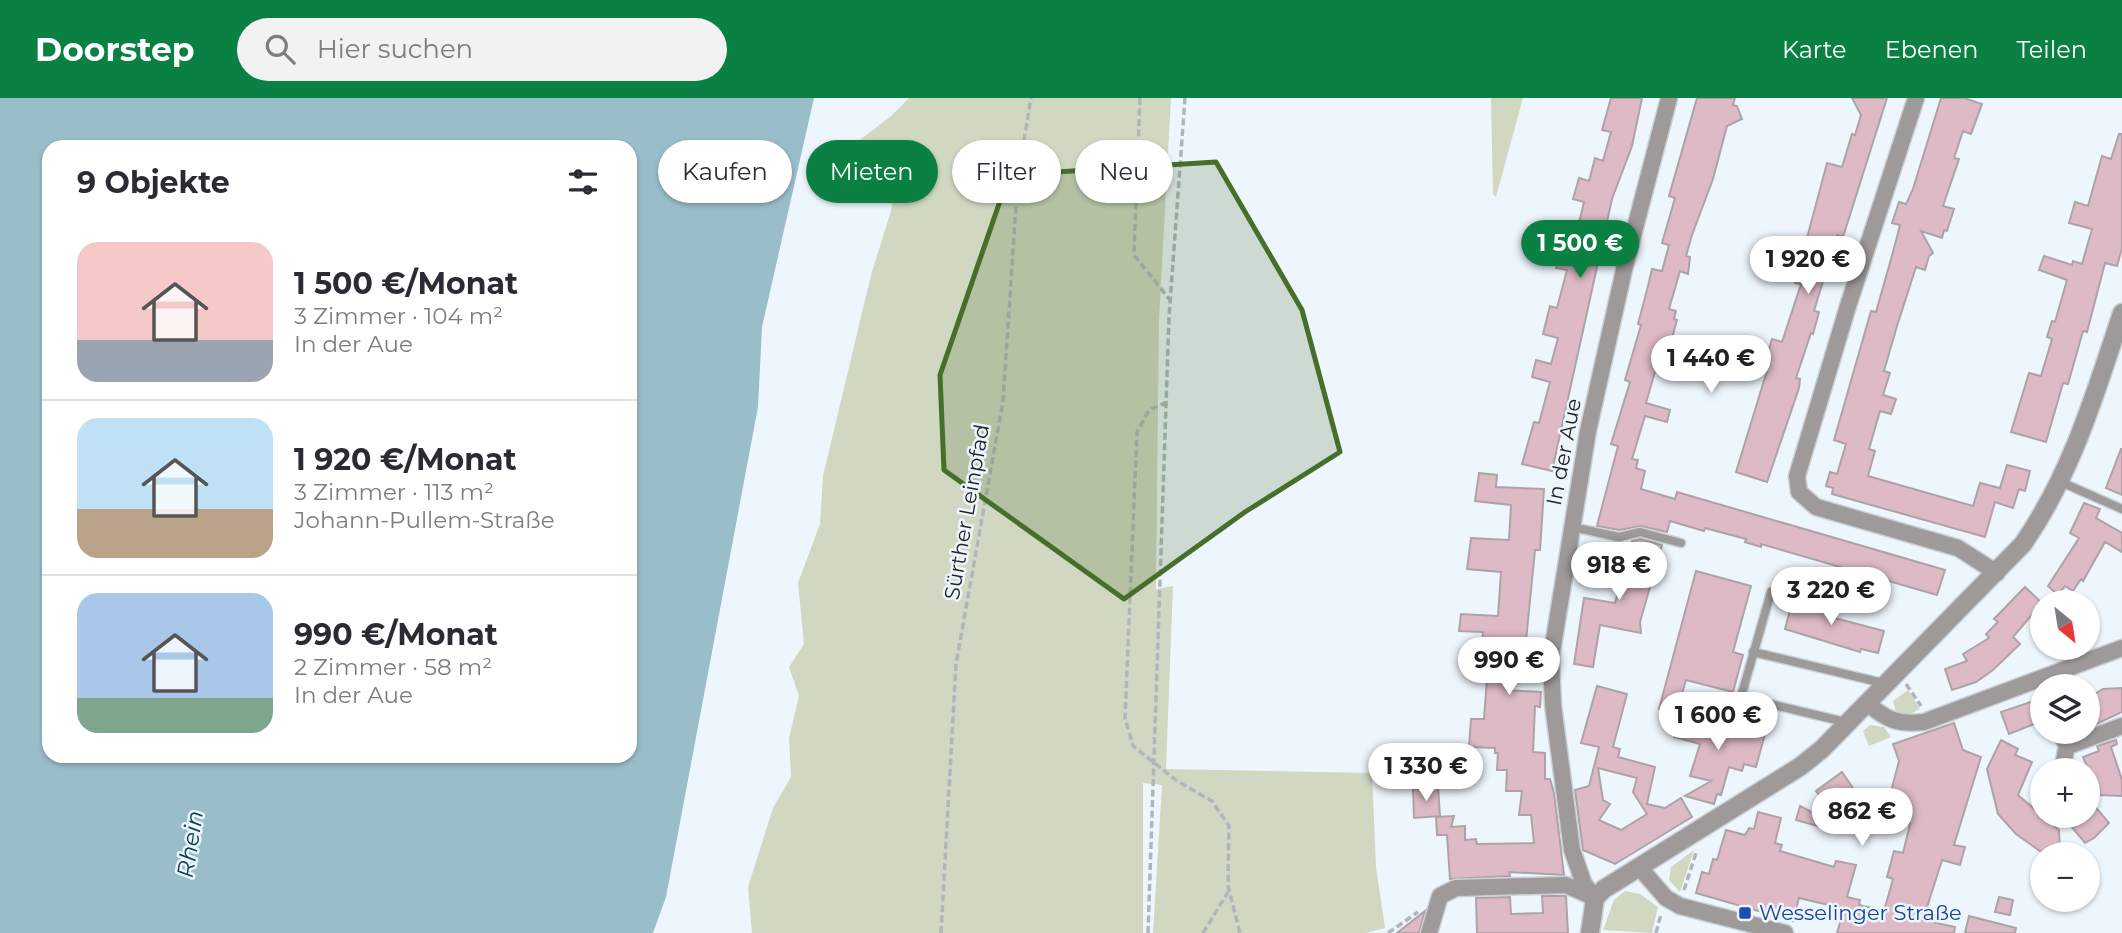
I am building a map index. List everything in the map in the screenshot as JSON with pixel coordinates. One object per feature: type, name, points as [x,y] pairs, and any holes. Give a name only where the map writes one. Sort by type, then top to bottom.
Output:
[{"type":"street","name":"In der Aue","points":[[1595,898],[1584,884],[1572,849],[1553,705],[1551,658],[1588,431],[1623,270],[1669,98]]},
{"type":"street","points":[[1916,98],[1848,306],[1797,476],[1799,492],[1816,508],[1958,548],[1997,573]]},
{"type":"street","points":[[1590,933],[1595,898],[1639,867],[1801,766],[1850,723],[2023,544],[2061,482],[2081,438],[2122,313]]},
{"type":"street","points":[[2062,674],[2122,648]]},
{"type":"street","points":[[1868,704],[1887,720],[1903,724],[1930,720],[2030,687]]},
{"type":"street","points":[[2100,731],[2122,726]]},
{"type":"street","points":[[1639,867],[1666,898],[1679,905],[1785,933]]},
{"type":"street","points":[[1429,933],[1440,897],[1456,888],[1566,885],[1595,898]]},
{"type":"lane","points":[[2061,482],[2122,509]]},
{"type":"lane","points":[[1571,526],[1619,537],[1640,532],[1681,543]]},
{"type":"lane","points":[[1771,592],[1741,697],[1850,723]]},
{"type":"lane","points":[[1753,652],[1893,679]]},
{"type":"path","name":"Sürther Leinpfad","points":[[941,933],[957,664],[1003,401],[1018,176],[1031,98]]},
{"type":"path","points":[[1140,98],[1134,255],[1170,301]]},
{"type":"path","points":[[1148,933],[1170,301],[1185,98]]},
{"type":"path","points":[[1167,402],[1149,410],[1137,432],[1125,718],[1133,746],[1177,781],[1212,801],[1229,826],[1229,890],[1240,933]]},
{"type":"path","points":[[1893,679],[1930,720]]},
{"type":"path","points":[[1679,905],[1704,828]]},
{"type":"path","points":[[1203,933],[1229,890]]},
{"type":"path","points":[[1388,933],[1440,897]]},
{"type":"highlighted area","points":[[1216,162],[1302,310],[1340,452],[1245,512],[1124,599],[944,470],[940,375],[1009,175]]},
{"type":"green space","points":[[909,98],[1171,98],[1169,140],[1075,140],[1075,203],[1165,203],[1159,320],[1156,589],[1173,586],[1166,769],[1372,773],[1376,867],[1385,928],[1366,933],[1153,933],[1162,785],[1143,783],[1143,933],[752,933],[748,887],[773,808],[791,777],[789,738],[799,696],[789,667],[804,644],[798,583],[820,524],[823,476],[871,275],[892,203],[938,203],[938,140],[860,140],[890,117]]},
{"type":"green space","points":[[1491,98],[1523,98],[1496,197],[1493,194]]},
{"type":"green space","points":[[1908,690],[1920,709],[1908,715],[1896,712],[1893,701]]},
{"type":"green space","points":[[1870,725],[1884,727],[1891,737],[1869,746],[1863,731]]},
{"type":"green space","points":[[1694,850],[1680,892],[1669,880],[1671,867]]},
{"type":"green space","points":[[1625,891],[1640,894],[1658,907],[1652,933],[1603,930],[1614,900]]},
{"type":"water","name":"Rhein","points":[[0,98],[814,98],[792,195],[792,140],[658,140],[658,203],[790,203],[762,327],[758,407],[666,897],[653,933],[0,933]]},
{"type":"building","points":[[1611,98],[1642,98],[1632,146],[1612,199],[1552,471],[1522,464],[1534,422],[1539,423],[1550,382],[1532,377],[1536,360],[1551,364],[1558,338],[1543,334],[1550,306],[1557,308],[1567,270],[1556,268],[1557,255],[1560,242],[1574,245],[1584,202],[1573,199],[1579,178],[1589,181],[1595,158],[1603,161],[1611,132],[1602,130]]},
{"type":"building","points":[[1697,98],[1735,98],[1733,105],[1737,106],[1742,119],[1727,126],[1713,179],[1686,256],[1690,257],[1688,274],[1680,271],[1669,309],[1676,311],[1674,319],[1677,320],[1671,342],[1664,340],[1646,403],[1670,410],[1667,422],[1645,416],[1632,459],[1638,460],[1636,468],[1645,471],[1641,489],[1675,499],[1677,492],[1945,570],[1937,595],[1761,544],[1761,547],[1745,542],[1746,539],[1705,528],[1704,531],[1670,521],[1667,532],[1641,526],[1619,530],[1597,526],[1618,446],[1611,444],[1630,382],[1625,380],[1641,325],[1638,324],[1652,269],[1662,271],[1669,245],[1662,243],[1675,198],[1669,196]]},
{"type":"building","points":[[1852,98],[1887,98],[1843,237],[1837,235],[1814,311],[1819,312],[1813,334],[1811,333],[1796,378],[1800,379],[1799,388],[1767,482],[1736,472],[1770,361],[1766,360],[1772,339],[1782,342],[1801,284],[1795,283],[1827,163],[1842,167],[1852,134],[1855,135],[1861,115]]},
{"type":"building","points":[[1941,98],[1964,98],[1982,104],[1971,134],[1963,131],[1954,158],[1959,159],[1943,206],[1954,209],[1947,231],[1944,230],[1942,238],[1921,231],[1933,253],[1929,256],[1925,270],[1916,267],[1897,326],[1884,371],[1890,373],[1883,395],[1896,399],[1891,414],[1880,411],[1869,449],[1875,451],[1868,476],[1973,506],[1980,483],[2000,488],[2007,465],[2030,471],[2025,491],[2019,489],[2013,508],[1995,502],[1985,537],[1832,494],[1833,488],[1826,486],[1830,472],[1837,474],[1846,444],[1834,440],[1871,311],[1876,312],[1893,252],[1900,225],[1892,223],[1899,202],[1906,204],[1913,189]]},
{"type":"building","points":[[2119,134],[2122,134],[2122,248],[2117,266],[2105,263],[2087,332],[2083,331],[2068,384],[2063,383],[2046,442],[2011,432],[2029,373],[2041,376],[2052,339],[2047,337],[2052,321],[2055,322],[2067,280],[2039,270],[2044,256],[2072,265],[2073,261],[2082,264],[2092,229],[2069,223],[2075,202],[2088,206],[2102,156],[2111,159]]},
{"type":"building","points":[[1692,348],[1707,352],[1703,366],[1688,362]]},
{"type":"building","points":[[2122,449],[2122,495],[2106,488]]},
{"type":"building","points":[[1479,473],[1497,475],[1496,487],[1544,489],[1540,550],[1535,550],[1525,651],[1517,650],[1517,657],[1509,657],[1506,690],[1541,692],[1540,707],[1535,706],[1533,752],[1545,753],[1545,779],[1550,779],[1554,793],[1564,875],[1509,872],[1510,876],[1450,879],[1447,835],[1437,835],[1436,817],[1454,816],[1451,827],[1465,826],[1465,840],[1476,839],[1477,844],[1534,843],[1531,815],[1519,815],[1522,791],[1506,791],[1507,770],[1497,770],[1498,753],[1495,753],[1495,748],[1469,747],[1471,719],[1484,719],[1487,678],[1480,678],[1483,632],[1459,631],[1461,614],[1498,616],[1501,572],[1467,569],[1471,538],[1509,540],[1511,505],[1475,501]]},
{"type":"building","points":[[2084,503],[2100,509],[2096,518],[2122,533],[2122,552],[2105,542],[2083,581],[2081,579],[2074,590],[2065,586],[2062,590],[2052,590],[2048,586],[2079,538],[2070,533]]},
{"type":"building","points":[[1640,539],[1662,545],[1640,622],[1641,633],[1600,625],[1593,667],[1574,664],[1584,598],[1615,603],[1632,541]]},
{"type":"building","points":[[1696,571],[1751,586],[1733,652],[1743,655],[1733,692],[1686,680],[1676,714],[1659,709]]},
{"type":"building","points":[[2025,587],[2030,592],[2030,617],[2013,637],[2020,644],[1976,682],[1952,690],[1945,669],[1967,661],[1963,654],[1989,638],[1986,634],[1998,622],[1994,619]]},
{"type":"building","points":[[1794,595],[1829,604],[1827,616],[1884,631],[1878,653],[1861,649],[1860,652],[1785,629]]},
{"type":"building","points":[[1597,686],[1627,694],[1613,747],[1620,749],[1618,757],[1655,767],[1647,804],[1665,808],[1681,798],[1692,817],[1615,864],[1583,850],[1575,790],[1589,786],[1599,747],[1581,743]],"holes":[[[1598,768],[1637,778],[1633,792],[1647,814],[1621,830],[1599,820],[1610,804],[1603,800]]]},
{"type":"building","points":[[2122,688],[2122,712],[2100,722],[2100,691]]},
{"type":"building","points":[[2030,702],[2030,726],[2009,734],[2001,712]]},
{"type":"building","points":[[1680,713],[1765,734],[1756,767],[1744,764],[1742,771],[1729,767],[1721,795],[1717,794],[1714,804],[1685,796],[1711,781],[1690,776],[1700,744],[1674,737]]},
{"type":"building","points":[[1954,723],[1963,750],[1981,757],[1954,845],[1965,847],[1960,865],[1942,860],[1923,920],[1955,927],[1954,933],[1837,933],[1841,919],[1834,917],[1837,907],[1799,898],[1793,921],[1696,893],[1702,872],[1709,874],[1713,859],[1717,860],[1726,830],[1745,835],[1749,828],[1754,829],[1758,812],[1781,818],[1775,843],[1782,845],[1780,851],[1834,867],[1836,861],[1856,865],[1847,897],[1860,900],[1859,905],[1884,911],[1893,879],[1887,877],[1894,851],[1903,853],[1910,824],[1884,818],[1899,761],[1893,744]]},
{"type":"building","points":[[2001,740],[2018,749],[2015,755],[2030,761],[2018,795],[2030,805],[2030,828],[2057,828],[2060,842],[2030,844],[2016,834],[1998,814],[1987,769]]},
{"type":"building","points":[[2116,740],[2117,744],[2111,747],[2122,780],[2122,796],[2100,795],[2100,758],[2083,757],[2099,751],[2097,746]]},
{"type":"building","points":[[1842,772],[1855,791],[1830,809],[1816,791]]},
{"type":"building","points":[[1438,787],[1440,816],[1414,818],[1413,789]]},
{"type":"building","points":[[1800,806],[1838,826],[1836,831],[1796,820]]},
{"type":"building","points":[[2100,812],[2109,823],[2094,838],[2084,842],[2073,828],[2100,828]]},
{"type":"building","points":[[1542,896],[1566,896],[1568,933],[1477,933],[1476,898],[1510,897],[1511,914],[1543,913]]},
{"type":"building","points":[[1999,897],[2013,900],[2010,915],[1995,912]]},
{"type":"building","points":[[1425,911],[1419,933],[1397,933]]},
{"type":"building","points":[[1969,916],[2016,928],[2015,933],[1965,933]]},
{"type":"place","name":"Wesselinger Straße","points":[[1745,913]]}]
